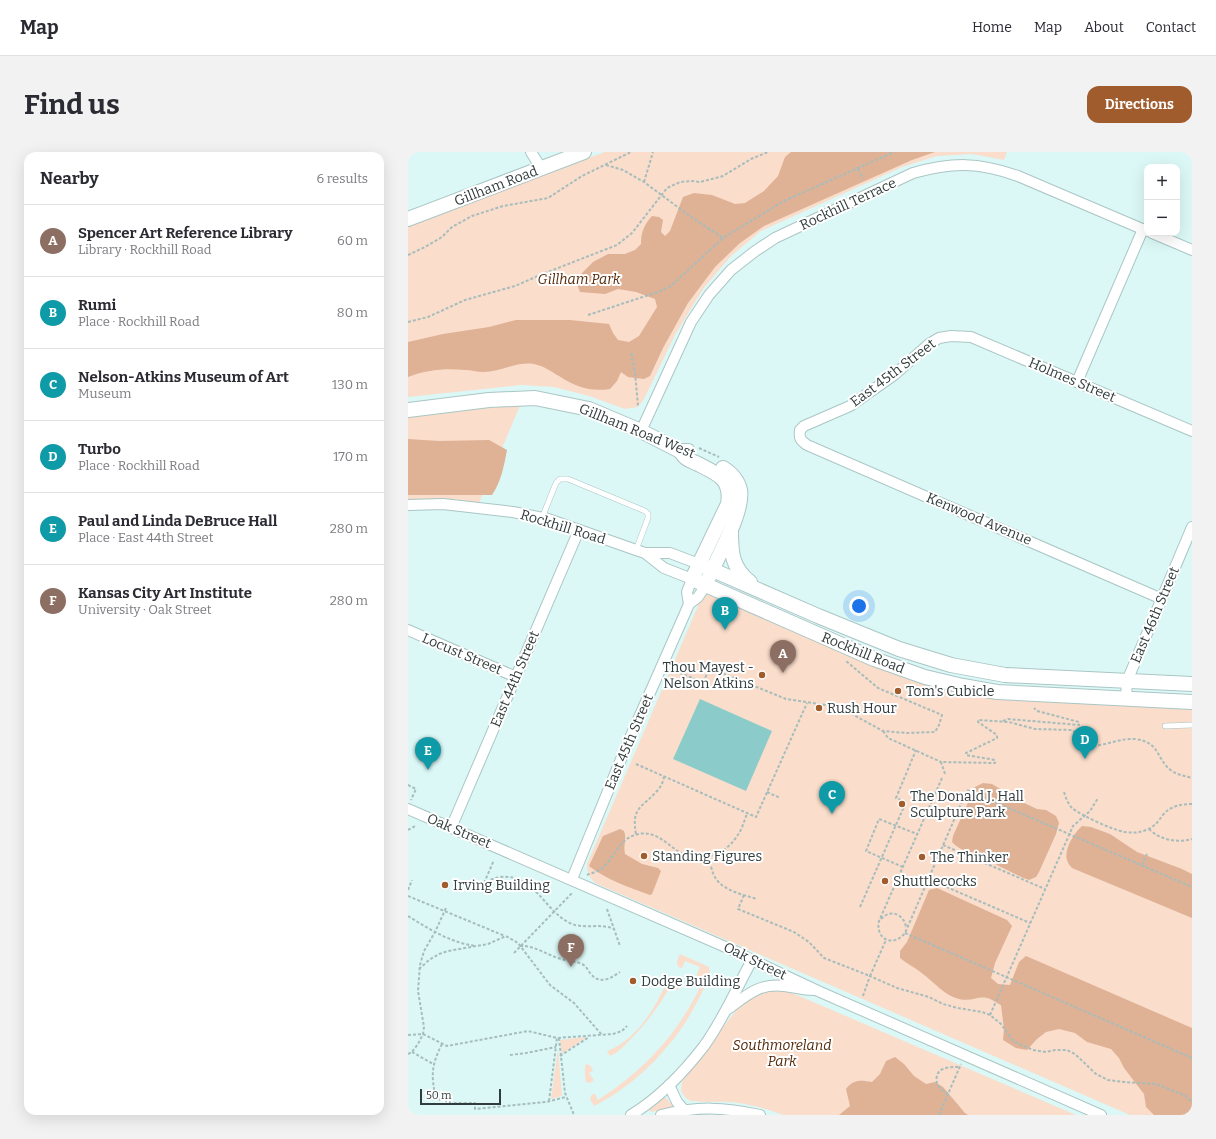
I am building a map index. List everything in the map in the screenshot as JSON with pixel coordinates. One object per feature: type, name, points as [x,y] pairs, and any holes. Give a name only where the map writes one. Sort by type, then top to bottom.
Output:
[{"type":"main road","name":"Gillham Road","points":[[408,219],[584,152]]},
{"type":"main road","name":"Gillham Road West","points":[[408,410],[488,400],[535,398],[589,409],[641,431],[680,451],[689,451],[725,469],[732,475],[740,490],[738,507],[731,529]]},
{"type":"main road","name":"East 45th Street","points":[[680,451],[686,458],[720,476],[729,488],[728,504],[699,564],[699,582]]},
{"type":"main road","name":"East 45th Street","points":[[699,582],[712,569],[731,529]]},
{"type":"main road","points":[[731,529],[732,551],[737,568],[746,579],[760,590]]},
{"type":"main road","name":"Rockhill Road","points":[[699,564],[818,616],[899,649],[951,664],[1005,676],[1192,684]]},
{"type":"main road","name":"Rockhill Road","points":[[699,582],[874,659],[925,677],[997,692],[1192,702]]},
{"type":"street","points":[[531,152],[541,168]]},
{"type":"street","name":"Rockhill Terrace","points":[[641,431],[691,322],[709,295],[731,270],[754,252],[776,238],[913,173],[934,167],[954,165],[977,165],[997,168],[1144,229]]},
{"type":"street","points":[[1077,382],[1146,236]]},
{"type":"street","name":"Rockhill Terrace","points":[[1160,236],[1192,250]]},
{"type":"street","name":"Holmes Street","points":[[951,336],[970,337],[1192,431]]},
{"type":"street","name":"East 45th Street","points":[[799,437],[800,430],[804,426],[850,406],[894,375],[929,344],[939,338],[951,336]]},
{"type":"street","name":"Kenwood Avenue","points":[[799,437],[807,444],[1162,598]]},
{"type":"street","name":"Rockhill Road","points":[[408,505],[443,504],[513,512],[542,518],[640,551],[670,553],[699,564]]},
{"type":"street","name":"East 46th Street","points":[[1126,699],[1127,681],[1192,527]]},
{"type":"street","name":"East 44th Street","points":[[451,828],[579,530]]},
{"type":"street","name":"Rockhill Road","points":[[640,551],[664,568],[699,582]]},
{"type":"street","name":"East 45th Street","points":[[689,604],[687,592],[699,582]]},
{"type":"street","name":"East 45th Street","points":[[572,880],[626,747],[689,604],[698,597],[699,582]]},
{"type":"street","name":"Locust Street","points":[[408,630],[516,677]]},
{"type":"street","name":"Oak Street","points":[[408,809],[572,880],[584,879],[818,991],[1101,1115]]},
{"type":"street","points":[[631,1115],[669,1085],[704,1045],[725,1011],[752,960]]},
{"type":"street","points":[[725,1011],[759,987],[785,986],[802,990],[818,991]]},
{"type":"street","points":[[669,1085],[677,1102],[684,1110]]},
{"type":"street","points":[[661,1115],[684,1110],[707,1111],[731,1109],[760,1115]]},
{"type":"lane","points":[[542,518],[556,483],[560,479],[568,479],[645,511],[648,514],[640,551]]},
{"type":"lane","points":[[1165,726],[1192,725]]},
{"type":"path","points":[[408,255],[442,237],[452,227],[472,216],[503,206],[548,198],[582,176],[631,152]]},
{"type":"path","points":[[644,182],[653,152]]},
{"type":"path","points":[[408,322],[428,317],[465,300],[515,286],[617,245],[632,233],[666,188],[680,182],[700,182],[723,176],[751,159],[768,152]]},
{"type":"path","points":[[588,315],[661,291],[672,285],[723,238],[784,201],[894,152]]},
{"type":"path","points":[[606,164],[622,170],[644,182],[691,217],[723,238]]},
{"type":"path","points":[[858,169],[863,179]]},
{"type":"path","points":[[631,353],[635,372],[638,406]]},
{"type":"path","points":[[696,447],[722,458]]},
{"type":"path","points":[[675,671],[703,682],[710,668],[786,699],[839,707],[883,731],[906,733],[935,732],[940,725],[942,714],[878,688],[845,660]]},
{"type":"path","points":[[636,764],[756,817],[808,703]]},
{"type":"path","points":[[1000,722],[1008,719],[1079,725],[1079,722],[1037,711],[1034,708]]},
{"type":"path","points":[[883,731],[888,738],[941,762],[995,763],[995,760],[966,755],[966,753],[996,738],[997,735],[978,722],[978,720],[1009,722],[1035,729],[1072,730],[1095,746],[1134,739],[1142,740],[1154,747],[1166,766],[1172,771],[1179,775],[1192,778]]},
{"type":"path","points":[[860,907],[906,802],[896,798],[916,750]]},
{"type":"path","points":[[941,762],[945,774]]},
{"type":"path","points":[[636,834],[634,822],[638,810],[659,790],[664,777]]},
{"type":"path","points":[[942,778],[879,921],[879,932],[886,940],[897,940],[905,933],[967,790],[1192,887]]},
{"type":"path","points":[[408,785],[416,789],[413,795]]},
{"type":"path","points":[[767,792],[780,798]]},
{"type":"path","points":[[1064,792],[1069,804],[1084,815],[1117,830],[1134,833],[1149,829],[1155,825],[1168,810],[1175,806],[1192,804]]},
{"type":"path","points":[[990,1015],[1069,834],[1073,826],[1090,811],[1098,798]]},
{"type":"path","points":[[514,953],[584,879],[601,869],[621,844],[636,834],[657,836],[683,854],[698,857],[709,857],[725,850],[731,844],[738,836],[748,814]]},
{"type":"path","points":[[903,867],[866,851],[879,819],[918,834]]},
{"type":"path","points":[[408,830],[415,826]]},
{"type":"path","points":[[1149,829],[1154,835],[1175,841],[1192,839]]},
{"type":"path","points":[[943,845],[1045,889]]},
{"type":"path","points":[[1142,865],[1147,854]]},
{"type":"path","points":[[709,857],[716,879],[726,889],[757,899]]},
{"type":"path","points":[[480,890],[494,860]]},
{"type":"path","points":[[484,884],[494,878],[502,877],[516,879],[529,886],[542,897],[564,920],[580,926],[608,926],[614,929]]},
{"type":"path","points":[[928,879],[1030,923]]},
{"type":"path","points":[[408,890],[412,880]]},
{"type":"path","points":[[744,895],[738,909],[794,932],[809,942],[824,958],[897,988],[943,1004],[990,1015],[1001,1024],[1013,1041],[1033,1050],[1046,1052],[1067,1050],[1074,1054],[1096,1074],[1108,1080],[1156,1084],[1186,1096],[1192,1102]]},
{"type":"path","points":[[408,896],[445,909],[515,940],[550,984],[574,1003],[602,1035]]},
{"type":"path","points":[[408,1054],[412,1052],[418,1044],[423,1034],[423,1023],[418,991],[419,969],[424,951],[435,932],[445,909]]},
{"type":"path","points":[[607,909],[620,946]]},
{"type":"path","points":[[879,921],[883,916],[888,914],[893,913],[898,915],[903,918],[906,923],[905,933]]},
{"type":"path","points":[[408,916],[435,932],[461,944],[479,946]]},
{"type":"path","points":[[905,933],[1192,1058]]},
{"type":"path","points":[[419,969],[429,960],[440,954],[448,951],[488,944],[506,936]]},
{"type":"path","points":[[863,996],[886,940]]},
{"type":"path","points":[[520,946],[527,945],[560,959],[582,964],[593,977],[598,980],[607,980],[620,972]]},
{"type":"path","points":[[408,1035],[423,1034],[447,1046],[528,1031],[558,1038],[602,1035],[619,1032],[627,1026]]},
{"type":"path","points":[[560,1056],[591,1036]]},
{"type":"path","points":[[549,1101],[558,1038]]},
{"type":"path","points":[[442,1044],[433,1064],[432,1080],[436,1099],[454,1103],[475,1103],[476,1109],[549,1101],[566,1097]]},
{"type":"path","points":[[558,1046],[566,1097],[574,1115]]},
{"type":"path","points":[[510,1054],[526,1053],[558,1046]]},
{"type":"path","points":[[412,1052],[433,1064]]},
{"type":"path","points":[[939,1115],[961,1064]]},
{"type":"path","points":[[948,1094],[938,1087],[938,1073],[942,1069],[960,1067]]},
{"type":"green space","name":"Gillham Park","points":[[605,152],[1007,152],[1004,160],[972,154],[937,156],[902,167],[761,231],[731,256],[703,289],[675,335],[644,399],[638,407],[625,409],[589,396],[554,387],[521,385],[408,397],[408,225]]},
{"type":"green space","points":[[791,152],[935,152],[912,160],[764,226],[740,243],[715,267],[688,303],[663,348],[650,376],[644,379],[628,377],[621,372],[617,381],[610,389],[596,390],[577,386],[541,366],[528,363],[489,372],[443,369],[408,377],[408,342],[443,334],[489,327],[516,320],[570,320],[609,324],[618,340],[629,342],[639,336],[657,307],[655,299],[636,292],[618,289],[605,294],[580,292],[577,284],[581,274],[593,262],[608,254],[625,254],[635,250],[641,244],[644,229],[652,216],[659,217],[663,220],[661,232],[665,236],[670,231],[683,197],[694,193],[712,195],[735,204],[745,203],[764,191],[778,176],[785,157]]},
{"type":"green space","points":[[521,403],[479,503],[455,499],[408,500],[408,415]]},
{"type":"green space","points":[[408,439],[439,441],[489,440],[507,450],[500,479],[492,495],[408,495]]},
{"type":"green space","name":"The Donald J. Hall Sculpture Park","points":[[708,594],[911,678],[1192,708],[1192,1115],[1130,1115],[593,881],[588,872],[587,864],[701,599]]},
{"type":"green space","points":[[983,783],[992,784],[1020,801],[1037,809],[1046,810],[1056,816],[1059,823],[1056,834],[1036,877],[1029,880],[1023,878],[983,858],[962,850],[952,842],[953,836],[975,787]]},
{"type":"green space","points":[[1082,826],[1091,827],[1110,834],[1137,852],[1192,874],[1192,918],[1072,868],[1066,856],[1068,846]]},
{"type":"green space","points":[[620,829],[624,831],[625,834],[625,854],[642,864],[658,868],[661,871],[652,894],[650,895],[610,879],[589,866],[603,836]]},
{"type":"green space","points":[[937,888],[1007,920],[1012,926],[995,963],[991,978],[998,984],[1010,985],[1019,962],[1026,956],[1192,1028],[1192,1115],[1154,1115],[1146,1107],[1144,1094],[1111,1049],[1087,1042],[1075,1033],[1059,1029],[1046,1032],[1027,1050],[1016,1048],[1003,1040],[1004,1029],[1001,1005],[987,998],[963,1000],[949,995],[900,958],[900,951],[907,942],[929,890]]},
{"type":"green space","points":[[680,954],[709,967],[710,974],[693,1009],[683,1026],[665,1050],[643,1072],[620,1091],[594,1106],[590,1099],[592,1094],[595,1094],[598,1100],[631,1076],[660,1048],[694,1000],[703,981],[696,977],[700,967],[685,961],[682,968],[678,967],[677,961]]},
{"type":"green space","points":[[672,979],[679,982],[679,989],[676,990],[670,987],[656,1009],[639,1030],[621,1049],[610,1056],[607,1051],[623,1042],[637,1030],[654,1008],[666,986]]},
{"type":"green space","name":"Southmoreland Park","points":[[763,990],[783,990],[797,995],[1076,1115],[783,1115],[764,1108],[743,1104],[692,1101],[688,1099],[681,1091],[682,1082],[745,1000]]},
{"type":"green space","points":[[587,1037],[562,1054],[560,1040]]},
{"type":"green space","points":[[558,1049],[562,1096],[551,1099]]},
{"type":"green space","points":[[895,1057],[904,1064],[914,1076],[926,1084],[935,1082],[943,1087],[968,1115],[839,1115],[850,1106],[846,1089],[852,1083],[858,1081],[872,1082],[880,1074],[886,1061]]},
{"type":"green space","points":[[586,1064],[590,1065],[593,1071],[589,1073],[594,1080],[590,1083],[586,1082]]},
{"type":"green space","points":[[666,1098],[672,1105],[671,1108],[651,1112],[649,1110]]},
{"type":"water","points":[[700,699],[772,731],[746,791],[673,759]]},
{"type":"place","name":"Rumi","points":[[725,630]]},
{"type":"place","name":"Spencer Art Reference Library","points":[[783,673]]},
{"type":"place","name":"Thou Mayest - Nelson Atkins","points":[[762,675]]},
{"type":"place","name":"Tom's Cubicle","points":[[898,691]]},
{"type":"place","name":"Rush Hour","points":[[819,708]]},
{"type":"place","name":"Turbo","points":[[1085,759]]},
{"type":"place","name":"Paul and Linda DeBruce Hall","points":[[428,770]]},
{"type":"place","name":"The Donald J. Hall Sculpture Park","points":[[902,804]]},
{"type":"place","name":"Nelson-Atkins Museum of Art","points":[[832,814]]},
{"type":"place","name":"Standing Figures","points":[[644,856]]},
{"type":"place","name":"The Thinker","points":[[922,857]]},
{"type":"place","name":"Shuttlecocks","points":[[885,881]]},
{"type":"place","name":"Irving Building","points":[[445,885]]},
{"type":"place","name":"Kansas City Art Institute","points":[[571,967]]},
{"type":"place","name":"Dodge Building","points":[[633,981]]}]
